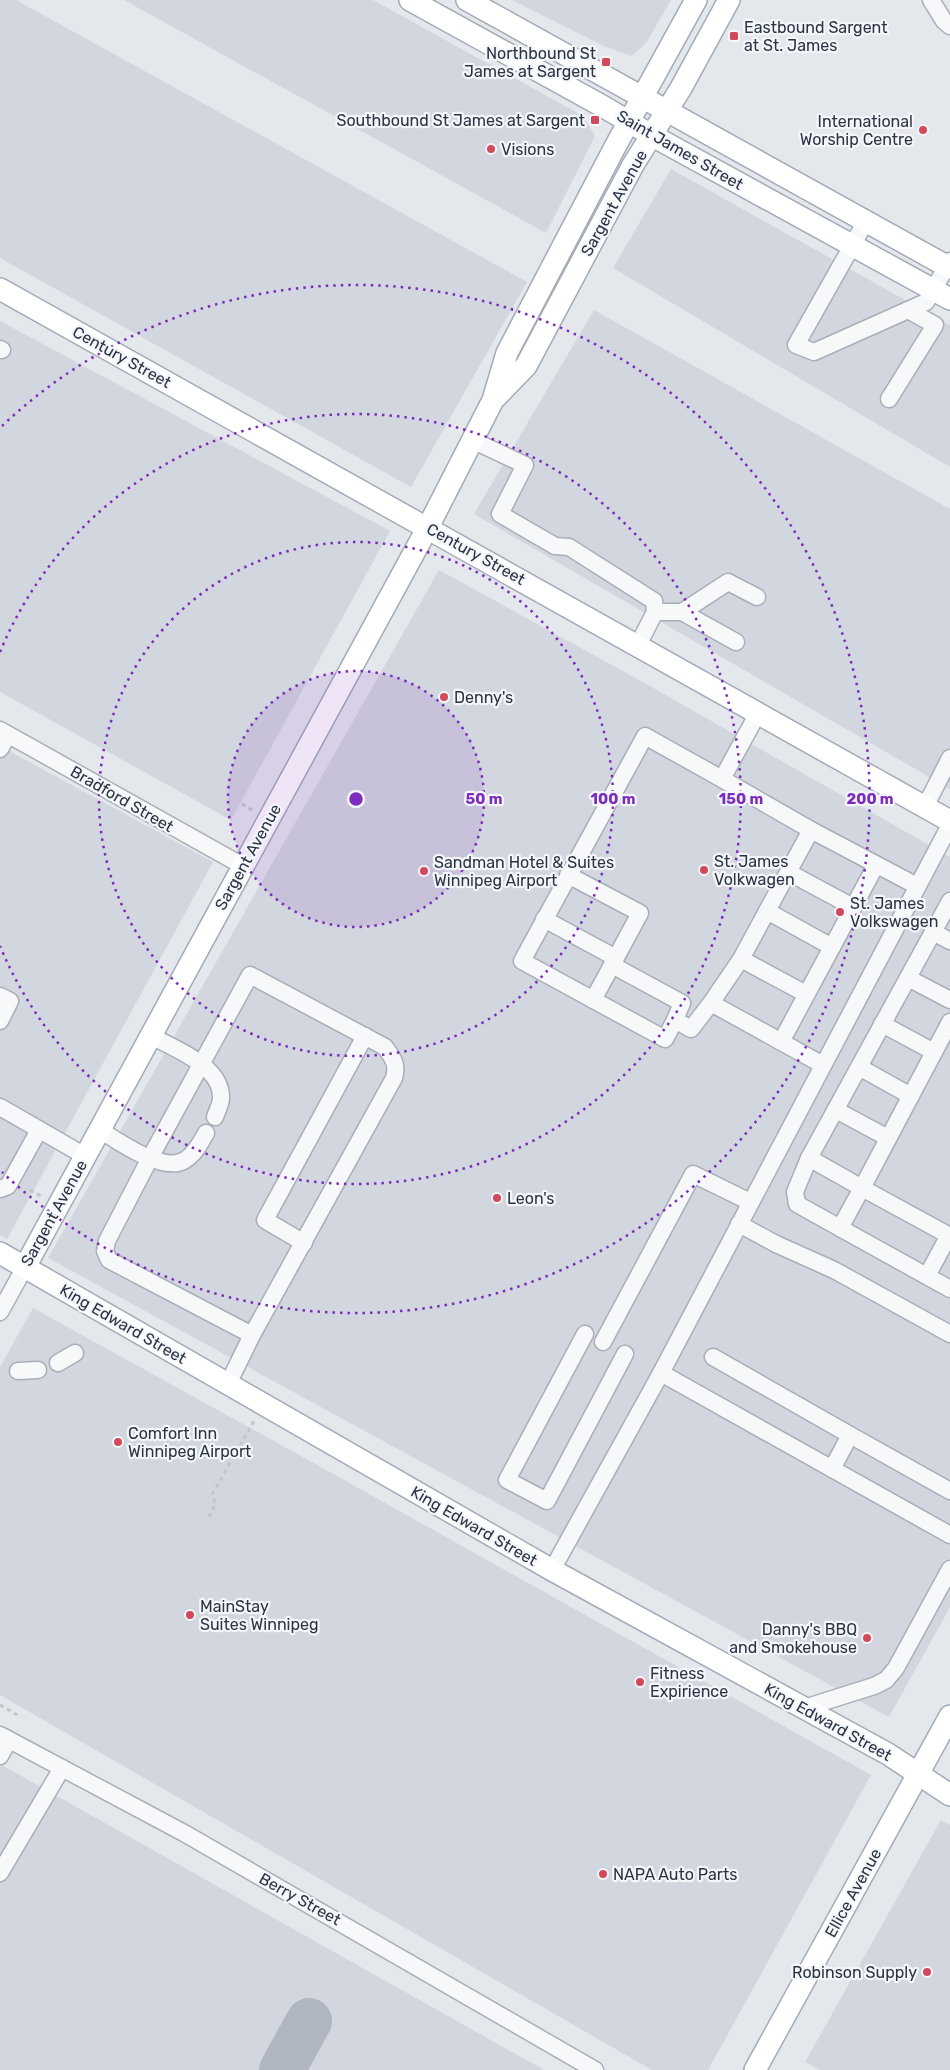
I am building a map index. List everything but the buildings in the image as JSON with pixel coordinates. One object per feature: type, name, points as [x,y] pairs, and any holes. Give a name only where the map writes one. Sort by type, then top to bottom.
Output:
[{"type":"main road","name":"Saint James Street","points":[[410,0],[652,136],[942,294]]},
{"type":"main road","name":"Saint James Street","points":[[467,0],[949,265]]},
{"type":"main road","name":"Sargent Avenue","points":[[25,1267],[428,527],[493,400],[507,353],[696,0]]},
{"type":"main road","name":"Sargent Avenue","points":[[493,400],[526,366],[633,165],[652,136],[729,0]]},
{"type":"main road","name":"Century Street","points":[[0,289],[638,645],[925,807],[950,823]]},
{"type":"main road","name":"King Edward Street","points":[[0,1253],[552,1570],[888,1754],[950,1795]]},
{"type":"main road","name":"Ellice Avenue","points":[[755,2070],[950,1716]]},
{"type":"street","points":[[931,0],[944,21],[950,26]]},
{"type":"street","points":[[866,221],[796,344],[814,352],[942,294],[949,265]]},
{"type":"street","points":[[889,399],[935,325],[908,310]]},
{"type":"street","points":[[472,440],[525,465],[500,514],[555,546],[569,547],[654,601],[655,612],[638,645]]},
{"type":"street","points":[[682,612],[728,582],[757,597]]},
{"type":"street","points":[[655,612],[682,612],[736,642]]},
{"type":"street","points":[[722,779],[758,713]]},
{"type":"street","points":[[544,919],[682,1003],[665,1039],[522,961],[544,919],[568,875],[645,736],[811,830],[916,886]]},
{"type":"street","name":"Bradford Street","points":[[3,738],[244,866]]},
{"type":"street","points":[[925,807],[949,761]]},
{"type":"street","points":[[552,1570],[661,1373],[950,823]]},
{"type":"street","points":[[675,1020],[691,1029],[711,1003],[741,959],[811,830]]},
{"type":"street","points":[[781,1042],[876,865]]},
{"type":"street","points":[[788,872],[853,907]]},
{"type":"street","points":[[568,875],[640,913],[593,1000]]},
{"type":"street","points":[[950,901],[809,1158],[795,1192],[797,1204],[950,1288]]},
{"type":"street","points":[[767,911],[832,947]]},
{"type":"street","points":[[933,932],[950,941]]},
{"type":"street","points":[[741,959],[806,994]]},
{"type":"street","points":[[228,1384],[252,1335],[394,1078],[397,1069],[394,1059],[385,1047],[250,975],[150,1158],[107,1241],[105,1251],[109,1260],[252,1335]]},
{"type":"street","points":[[908,978],[950,1000]]},
{"type":"street","points":[[0,996],[10,1001],[0,1021]]},
{"type":"street","points":[[711,1003],[823,1065]]},
{"type":"street","points":[[840,1228],[950,1022]]},
{"type":"street","points":[[882,1024],[934,1052]]},
{"type":"street","points":[[151,1036],[213,1072],[219,1084],[222,1099],[215,1117]]},
{"type":"street","points":[[304,1243],[265,1220],[365,1036]]},
{"type":"street","points":[[859,1067],[911,1096]]},
{"type":"street","points":[[0,1108],[85,1156]]},
{"type":"street","points":[[836,1110],[888,1138]]},
{"type":"street","points":[[0,1189],[8,1186],[39,1130]]},
{"type":"street","points":[[100,1130],[150,1158],[168,1164],[184,1161],[198,1147],[206,1133]]},
{"type":"street","points":[[809,1158],[950,1236],[926,1276]]},
{"type":"street","points":[[603,1342],[693,1174],[750,1202]]},
{"type":"street","points":[[739,1224],[776,1244],[834,1270],[950,1334]]},
{"type":"street","name":"Sargent Avenue","points":[[0,1312],[25,1267]]},
{"type":"street","points":[[585,1334],[506,1480],[547,1501],[625,1354]]},
{"type":"street","points":[[58,1363],[75,1353]]},
{"type":"street","points":[[713,1357],[950,1491]]},
{"type":"street","points":[[18,1371],[38,1370]]},
{"type":"street","points":[[661,1373],[950,1535]]},
{"type":"street","points":[[832,1469],[850,1435]]},
{"type":"street","points":[[804,1708],[874,1686],[886,1680],[901,1658],[950,1569]]},
{"type":"street","points":[[0,1756],[5,1738]]},
{"type":"street","name":"Berry Street","points":[[5,1738],[209,1848],[587,2068]]},
{"type":"street","points":[[0,1873],[62,1768]]},
{"type":"path","points":[[242,804],[252,810]]},
{"type":"path","points":[[30,1190],[41,1196]]},
{"type":"path","points":[[209,1517],[215,1505],[213,1493],[254,1421]]},
{"type":"path","points":[[0,1705],[21,1716]]},
{"type":"shaded area","points":[[0,0],[16,0],[527,282],[411,487],[0,258]]},
{"type":"shaded area","points":[[124,0],[373,0],[583,116],[595,136],[546,233]]},
{"type":"shaded area","points":[[512,0],[671,0],[646,43],[632,56],[604,46]]},
{"type":"shaded area","points":[[671,169],[950,325],[950,467],[613,268]]},
{"type":"shaded area","points":[[594,310],[950,509],[950,789],[474,514]]},
{"type":"shaded area","points":[[0,321],[390,531],[231,820],[0,692]]},
{"type":"shaded area","points":[[439,570],[641,681],[950,857],[950,1607],[889,1717],[48,1258]]},
{"type":"shaded area","points":[[0,746],[213,862],[7,1239],[0,1235]]},
{"type":"shaded area","points":[[33,1308],[871,1775],[708,2070],[652,2070],[0,1695],[0,1367]]},
{"type":"shaded area","points":[[0,1764],[544,2070],[0,2070]]},
{"type":"shaded area","name":"Robinson Supply","points":[[941,1820],[950,1825],[950,2070],[820,2070],[805,2062]]},
{"type":"taxiway","points":[[282,2070],[309,2021]]},
{"type":"place","name":"Eastbound Sargent at St. James","points":[[734,36]]},
{"type":"place","name":"Northbound St James at Sargent","points":[[606,62]]},
{"type":"place","name":"Southbound St James at Sargent","points":[[595,120]]},
{"type":"place","name":"International Worship Centre","points":[[923,130]]},
{"type":"place","name":"Visions","points":[[491,149]]},
{"type":"place","name":"Denny's","points":[[444,697]]},
{"type":"place","name":"St. James Volkwagen","points":[[704,870]]},
{"type":"place","name":"Sandman Hotel & Suites Winnipeg Airport","points":[[424,871]]},
{"type":"place","name":"St. James Volkswagen","points":[[840,912]]},
{"type":"place","name":"Leon's","points":[[497,1198]]},
{"type":"place","name":"Comfort Inn Winnipeg Airport","points":[[118,1442]]},
{"type":"place","name":"MainStay Suites Winnipeg","points":[[190,1615]]},
{"type":"place","name":"Danny's BBQ and Smokehouse","points":[[867,1638]]},
{"type":"place","name":"Fitness Expirience","points":[[640,1682]]},
{"type":"place","name":"NAPA Auto Parts","points":[[603,1874]]},
{"type":"place","name":"Robinson Supply","points":[[927,1972]]}]
